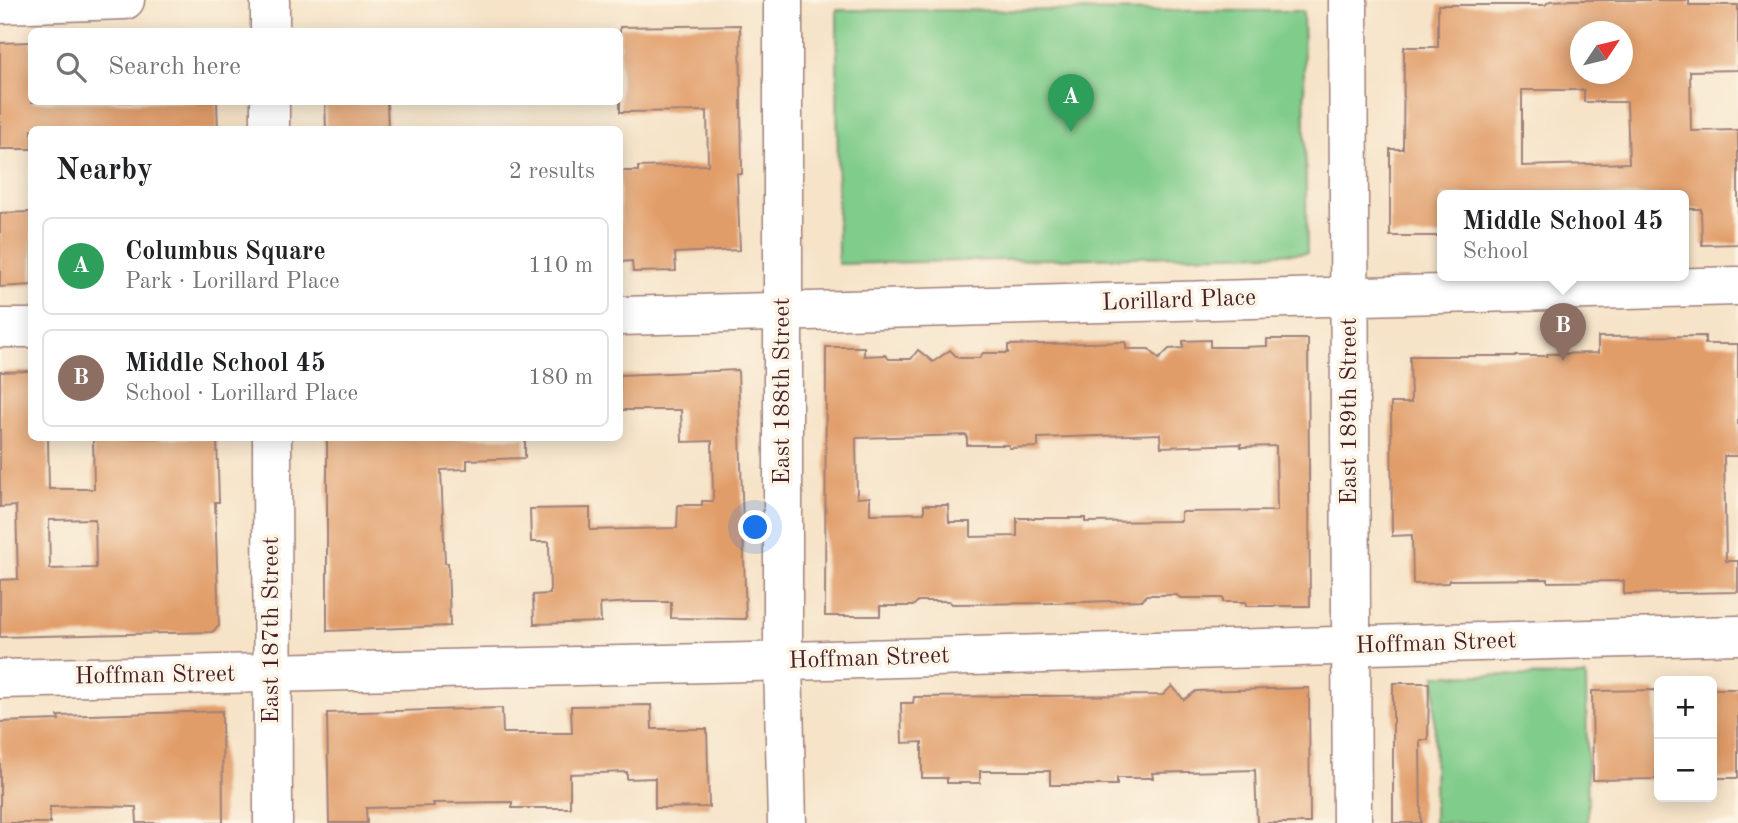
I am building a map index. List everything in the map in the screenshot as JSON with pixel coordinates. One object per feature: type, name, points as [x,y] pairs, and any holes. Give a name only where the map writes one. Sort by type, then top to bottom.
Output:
[{"type":"street","points":[[0,4],[125,0]]},
{"type":"street","points":[[270,0],[270,28]]},
{"type":"street","name":"East 188th Street","points":[[783,0],[783,661],[788,823]]},
{"type":"street","name":"East 189th Street","points":[[1348,0],[1352,823]]},
{"type":"street","points":[[270,105],[270,126]]},
{"type":"street","name":"Lorillard Place","points":[[623,316],[1738,286]]},
{"type":"street","points":[[0,328],[28,328]]},
{"type":"street","name":"East 187th Street","points":[[272,441],[272,823]]},
{"type":"street","name":"Hoffman Street","points":[[0,680],[1738,635]]},
{"type":"green space","points":[[837,10],[1303,11],[1307,253],[838,264]]},
{"type":"green space","points":[[1435,675],[1586,676],[1588,823],[1434,823]]},
{"type":"building","points":[[1573,0],[1689,0],[1689,5],[1738,5],[1738,70],[1690,71],[1691,131],[1738,130],[1738,244],[1702,245],[1701,209],[1689,209],[1689,190],[1437,190],[1437,236],[1390,236],[1390,149],[1403,149],[1404,47],[1438,47],[1438,5],[1545,5],[1550,1]],"holes":[[[1522,90],[1584,90],[1584,102],[1627,102],[1629,163],[1522,166]]]},
{"type":"building","points":[[740,25],[742,174],[737,174],[740,250],[675,253],[676,271],[633,272],[632,261],[623,262],[623,171],[638,171],[638,167],[708,165],[707,111],[620,112],[620,105],[623,105],[623,28],[620,27]]},
{"type":"building","points":[[28,42],[28,105],[217,105],[218,126],[28,126],[28,149],[0,149],[0,43]]},
{"type":"building","points":[[325,105],[387,105],[388,126],[326,126]]},
{"type":"building","points":[[28,212],[28,285],[0,287],[0,213]]},
{"type":"building","points":[[1705,336],[1705,344],[1738,344],[1738,456],[1724,456],[1726,561],[1738,561],[1738,592],[1624,594],[1624,581],[1548,582],[1548,579],[1449,580],[1449,583],[1413,584],[1412,535],[1392,536],[1391,403],[1411,403],[1410,356],[1547,356],[1598,353],[1598,337]]},
{"type":"building","points":[[1267,339],[1308,339],[1310,606],[1246,606],[1246,602],[1223,602],[1223,598],[1146,595],[1143,600],[1051,603],[952,604],[949,601],[918,601],[913,606],[880,606],[880,616],[825,616],[826,347],[864,347],[864,356],[885,355],[889,359],[911,359],[918,350],[933,362],[950,350],[958,358],[979,358],[983,353],[1008,353],[1008,345],[1126,342],[1126,349],[1149,349],[1159,359],[1169,349],[1183,348],[1183,341],[1210,340],[1210,347],[1267,346]],"holes":[[[1160,434],[1161,447],[1241,444],[1241,447],[1276,446],[1277,511],[1181,512],[1181,521],[1085,522],[1085,518],[1017,518],[1017,536],[971,537],[971,522],[949,522],[948,505],[924,505],[924,513],[870,514],[870,497],[857,498],[856,438],[967,435],[967,445],[1009,445],[1009,448],[1038,447],[1038,438]]]},
{"type":"building","points":[[738,370],[746,619],[671,618],[671,602],[634,602],[600,604],[601,622],[534,624],[533,595],[550,594],[549,542],[531,542],[530,509],[590,508],[590,530],[677,528],[678,505],[702,505],[702,501],[713,501],[712,441],[682,442],[681,410],[623,410],[623,375]]},
{"type":"building","points":[[28,371],[28,441],[48,441],[49,489],[94,489],[93,441],[217,441],[219,502],[215,502],[219,626],[212,632],[0,637],[0,580],[18,579],[16,506],[0,507],[0,372]],"holes":[[[95,519],[96,568],[50,569],[49,520]]]},
{"type":"building","points":[[327,441],[525,441],[525,458],[467,460],[467,469],[441,470],[450,626],[327,631]]},
{"type":"building","points":[[1393,683],[1429,683],[1428,740],[1420,740],[1421,823],[1393,823]]},
{"type":"building","points":[[1172,686],[1184,700],[1196,691],[1309,688],[1310,823],[1257,823],[1255,770],[1152,773],[1153,778],[1117,778],[1117,785],[1050,785],[1050,771],[980,771],[980,783],[947,783],[947,778],[922,778],[922,742],[902,743],[901,703],[913,703],[914,697],[1163,695]]},
{"type":"building","points":[[1717,689],[1738,689],[1738,778],[1717,778]]},
{"type":"building","points":[[1654,690],[1654,779],[1593,780],[1592,691]]},
{"type":"building","points":[[651,705],[652,729],[707,729],[709,807],[655,808],[655,778],[627,779],[627,772],[570,774],[570,808],[512,808],[512,802],[433,803],[434,806],[366,808],[367,823],[329,823],[327,713],[502,708],[503,733],[572,733],[571,706]]},
{"type":"building","points":[[222,711],[223,823],[137,823],[136,807],[95,806],[50,807],[50,823],[0,823],[0,722],[59,720],[58,716]]},
{"type":"place","name":"Columbus Square","points":[[1071,132]]},
{"type":"place","name":"Middle School 45","points":[[1563,361]]}]
